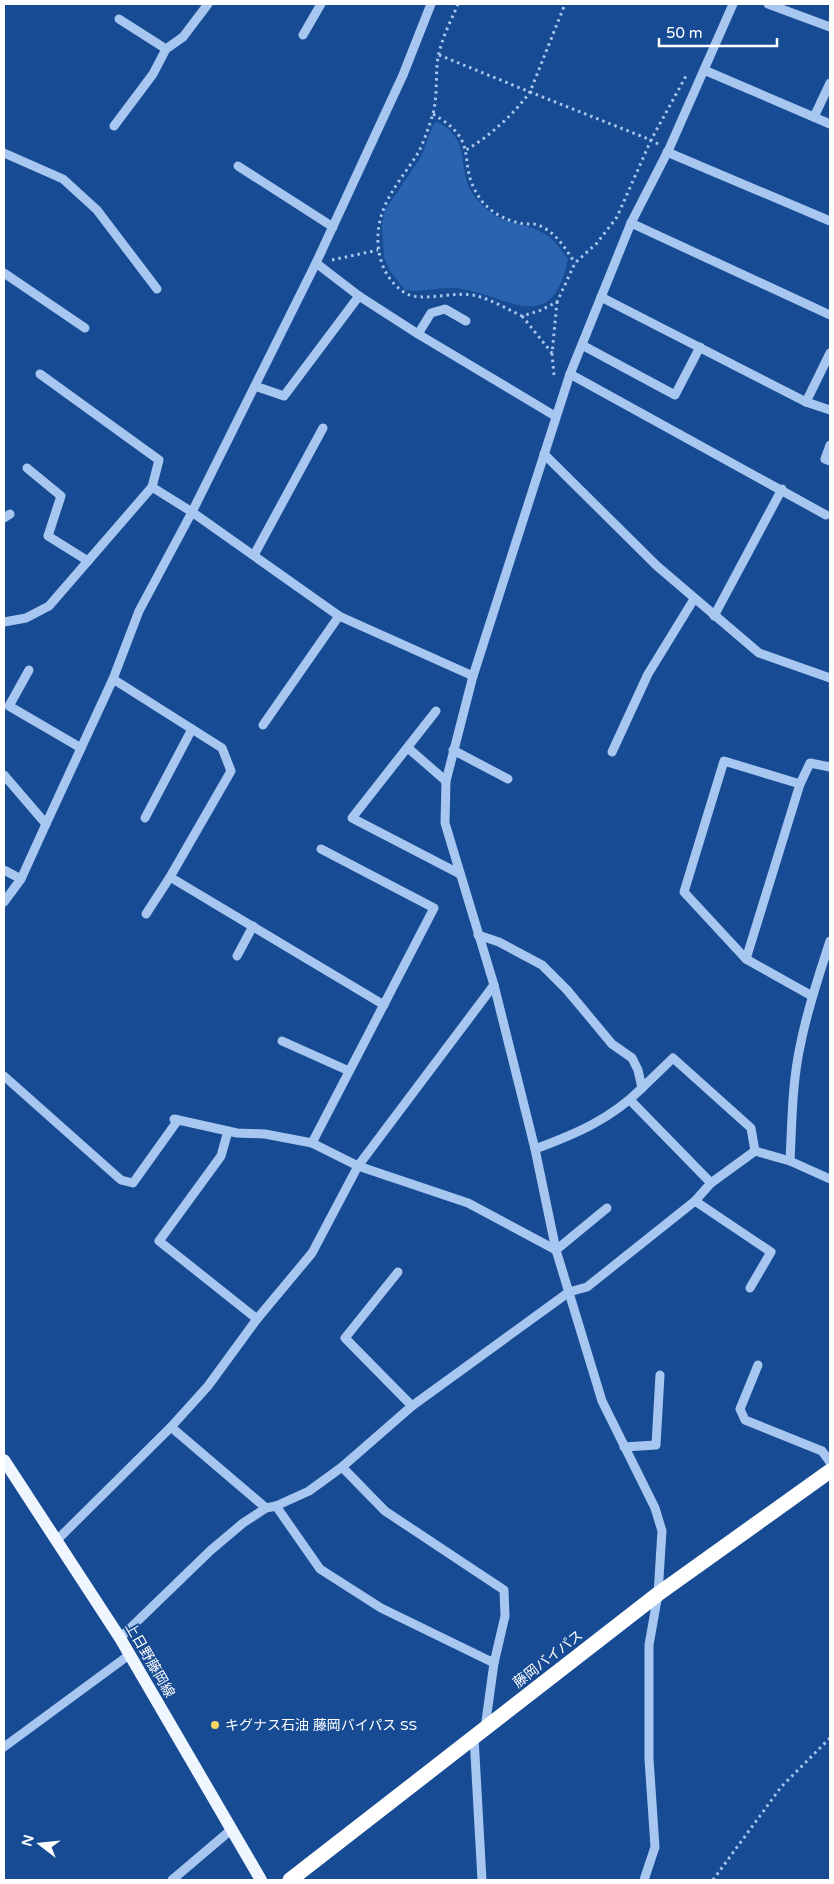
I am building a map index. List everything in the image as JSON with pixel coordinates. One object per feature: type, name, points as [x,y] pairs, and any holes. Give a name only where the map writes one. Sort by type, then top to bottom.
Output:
[{"type":"highway","name":"藤岡バイパス","points":[[290,1880],[658,1594],[830,1471]]},
{"type":"main road","name":"上日野藤岡線","points":[[4,1460],[120,1638],[261,1880]]},
{"type":"street","points":[[114,126],[152,74],[166,49],[183,38],[208,4]]},
{"type":"street","points":[[303,35],[321,4]]},
{"type":"street","points":[[4,902],[21,879],[113,679],[139,611],[192,512],[316,263],[403,76],[430,4]]},
{"type":"street","points":[[644,1880],[655,1847],[649,1760],[649,1645],[658,1594],[662,1531],[655,1508],[602,1401],[556,1250],[535,1148],[494,986],[445,823],[446,781],[452,750],[472,676],[570,374],[631,224],[667,152],[733,4]]},
{"type":"street","points":[[768,4],[830,27]]},
{"type":"street","points":[[119,19],[166,49]]},
{"type":"street","points":[[704,70],[830,124]]},
{"type":"street","points":[[814,117],[830,83]]},
{"type":"street","points":[[667,152],[830,221]]},
{"type":"street","points":[[4,153],[63,179],[97,210],[157,289]]},
{"type":"street","points":[[238,166],[333,227]]},
{"type":"street","points":[[631,224],[830,314]]},
{"type":"street","points":[[316,263],[359,296],[418,334],[555,416]]},
{"type":"street","points":[[4,273],[85,328]]},
{"type":"street","points":[[255,386],[284,396],[359,296]]},
{"type":"street","points":[[601,297],[806,402],[830,410]]},
{"type":"street","points":[[418,334],[431,313],[445,309],[466,321]]},
{"type":"street","points":[[582,345],[675,395],[700,347]]},
{"type":"street","points":[[806,402],[830,353]]},
{"type":"street","points":[[4,622],[26,618],[49,606],[152,487],[160,460],[40,374]]},
{"type":"street","points":[[570,374],[782,489],[826,515]]},
{"type":"street","points":[[254,555],[323,428]]},
{"type":"street","points":[[830,445],[825,460],[830,462]]},
{"type":"street","points":[[544,454],[657,566],[759,653],[830,678]]},
{"type":"street","points":[[27,468],[61,496],[48,536],[88,561]]},
{"type":"street","points":[[152,487],[192,512],[339,616],[472,676]]},
{"type":"street","points":[[714,616],[782,489]]},
{"type":"street","points":[[612,752],[648,674],[694,599]]},
{"type":"street","points":[[263,724],[339,616]]},
{"type":"street","points":[[29,670],[9,706],[81,748]]},
{"type":"street","points":[[113,679],[222,748],[231,771],[146,914]]},
{"type":"street","points":[[436,711],[352,818],[460,874]]},
{"type":"street","points":[[145,818],[192,729]]},
{"type":"street","points":[[408,748],[446,781]]},
{"type":"street","points":[[452,750],[508,779]]},
{"type":"street","points":[[800,784],[724,761],[684,892],[746,959],[812,996]]},
{"type":"street","points":[[746,959],[800,784],[810,763],[830,767]]},
{"type":"street","points":[[4,775],[46,824]]},
{"type":"street","points":[[312,1143],[434,908],[321,849]]},
{"type":"street","points":[[4,870],[21,879]]},
{"type":"street","points":[[170,876],[384,1005]]},
{"type":"street","points":[[237,956],[253,926]]},
{"type":"street","points":[[478,935],[499,942],[542,965],[568,990],[612,1044],[632,1058],[638,1070],[642,1088]]},
{"type":"street","points":[[790,1161],[793,1099],[800,1044],[812,996],[830,941]]},
{"type":"street","points":[[57,1540],[171,1427],[208,1386],[257,1318],[312,1253],[358,1166],[494,986]]},
{"type":"street","points":[[282,1041],[349,1071]]},
{"type":"street","points":[[535,1148],[581,1132],[630,1100],[673,1058],[751,1128],[755,1152]]},
{"type":"street","points":[[4,1076],[121,1180],[133,1183],[176,1120],[228,1131],[265,1134],[312,1143],[358,1166],[468,1203],[556,1250]]},
{"type":"street","points":[[630,1100],[711,1183]]},
{"type":"street","points":[[228,1131],[221,1156],[159,1241],[257,1318]]},
{"type":"street","points":[[120,1638],[210,1550],[266,1508],[276,1506],[310,1491],[342,1467],[412,1406],[569,1292],[587,1287],[695,1201],[711,1183],[755,1152],[790,1161],[830,1179]]},
{"type":"street","points":[[695,1201],[771,1252],[750,1288]]},
{"type":"street","points":[[556,1250],[607,1208]]},
{"type":"street","points":[[398,1272],[345,1338],[412,1406]]},
{"type":"street","points":[[758,1365],[740,1409],[745,1420],[822,1451],[830,1462]]},
{"type":"street","points":[[624,1447],[656,1445],[660,1375]]},
{"type":"street","points":[[171,1427],[266,1508]]},
{"type":"street","points":[[342,1467],[385,1511],[504,1590],[505,1616],[480,1733],[482,1880]]},
{"type":"street","points":[[276,1506],[320,1569],[381,1608],[494,1663]]},
{"type":"street","points":[[4,1747],[129,1655]]},
{"type":"street","points":[[172,1880],[232,1829]]},
{"type":"path","points":[[458,4],[439,55],[437,90],[433,114],[419,151],[384,208],[378,227],[378,250],[383,269],[396,286],[408,294],[422,297],[459,294],[477,296],[522,316],[552,354]]},
{"type":"path","points":[[466,150],[509,116],[530,92],[565,4]]},
{"type":"path","points":[[439,55],[651,140]]},
{"type":"path","points":[[554,375],[552,354],[557,302],[575,263],[597,243],[617,217],[651,140],[688,74]]},
{"type":"path","points":[[433,114],[457,130],[466,150],[471,181],[479,197],[491,210],[506,219],[520,224],[537,224],[552,233],[575,263]]},
{"type":"path","points":[[316,263],[378,250]]},
{"type":"path","points":[[522,316],[539,311],[557,302]]},
{"type":"path","points":[[713,1880],[781,1787],[830,1738]]},
{"type":"shaded area","points":[[438,122],[449,130],[456,139],[460,148],[469,187],[484,207],[502,219],[538,230],[548,236],[568,259],[561,283],[552,297],[541,305],[514,304],[481,293],[456,288],[420,291],[405,290],[390,271],[384,257],[382,225],[385,210],[421,157],[434,123]]},
{"type":"place","name":"キグナス石油 藤岡バイパス SS","points":[[215,1725]]}]
